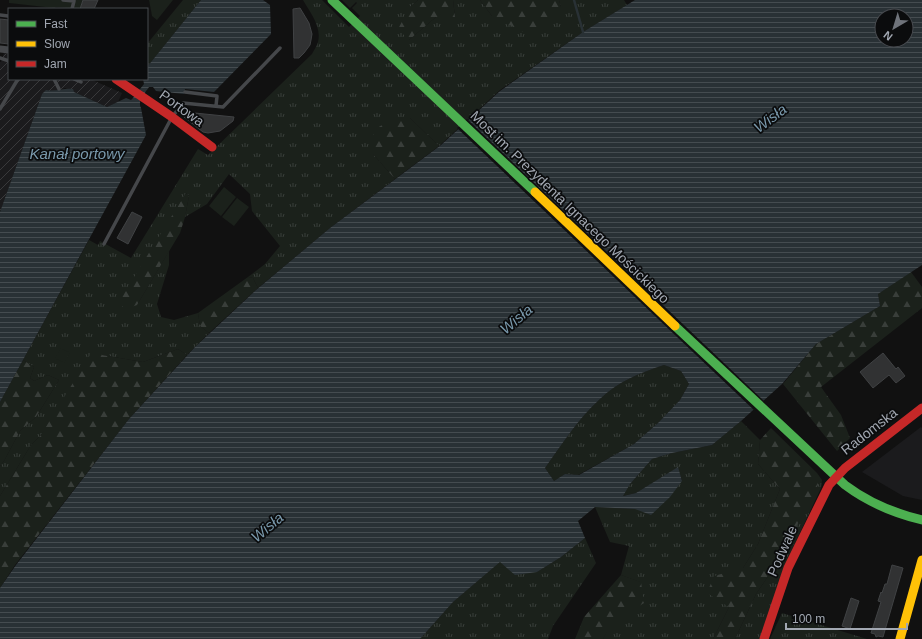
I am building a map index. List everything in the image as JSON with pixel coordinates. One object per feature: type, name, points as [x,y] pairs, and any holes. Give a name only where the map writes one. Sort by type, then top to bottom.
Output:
[{"type":"main road","name":"Most im. Prezydenta Ignacego Mościckiego","points":[[332,0],[835,477]]},
{"type":"main road","name":"Portowa","points":[[117,80],[172,117],[212,147]]},
{"type":"main road","name":"Radomska","points":[[835,477],[922,408]]},
{"type":"main road","points":[[835,477],[850,490],[874,505],[904,516],[922,520]]},
{"type":"main road","name":"Podwale","points":[[764,639],[788,568],[828,486],[835,477]]},
{"type":"main road","points":[[900,639],[922,560]]},
{"type":"lane","points":[[63,0],[74,1]]},
{"type":"lane","points":[[0,15],[8,16]]},
{"type":"lane","points":[[104,244],[172,117],[183,103],[223,107],[280,48]]},
{"type":"lane","points":[[0,109],[17,80]]},
{"type":"lane","points":[[54,80],[59,89]]},
{"type":"lane","points":[[76,80],[81,82]]},
{"type":"lane","points":[[185,92],[217,96],[216,106]]},
{"type":"shaded area","points":[[4,53],[8,54],[8,80],[92,80],[122,93],[118,102],[107,107],[65,88],[42,94],[0,212],[0,62]]},
{"type":"shaded area","points":[[921,427],[922,500],[903,496],[862,472]]},
{"type":"green space","points":[[9,0],[83,0],[80,8],[54,8],[9,3]]},
{"type":"green space","points":[[149,0],[173,0],[157,20],[152,16]]},
{"type":"green space","points":[[183,0],[201,0],[148,66],[148,43]]},
{"type":"green space","points":[[303,0],[322,0],[349,27],[360,16],[352,8],[357,3],[356,2],[350,8],[342,0],[418,0],[410,7],[409,40],[436,17],[455,17],[453,0],[480,0],[492,16],[561,7],[559,0],[624,0],[627,5],[583,32],[500,90],[439,146],[410,118],[373,154],[395,179],[330,228],[258,288],[253,278],[248,277],[265,264],[280,246],[252,211],[250,194],[229,174],[207,204],[185,217],[189,196],[186,193],[137,305],[169,251],[169,265],[157,304],[161,317],[174,320],[198,313],[200,326],[209,333],[187,355],[178,349],[143,362],[102,355],[41,435],[31,445],[0,496],[0,466],[20,431],[36,417],[59,380],[48,375],[34,381],[30,378],[34,367],[23,360],[89,240],[98,245],[100,241],[131,258],[198,149],[208,155],[312,54],[318,42],[319,36],[315,20]]},
{"type":"green space","points":[[418,0],[453,0],[455,17],[436,17],[409,40],[398,29],[410,7]]},
{"type":"green space","points":[[480,0],[559,0],[561,7],[533,37],[492,16]]},
{"type":"green space","points":[[410,118],[439,146],[395,179],[373,154],[374,130],[390,120]]},
{"type":"green space","points":[[224,187],[236,197],[221,216],[209,206]]},
{"type":"green space","points":[[186,193],[189,196],[180,233],[137,305],[126,309],[118,303]]},
{"type":"green space","points":[[237,198],[249,207],[234,226],[222,217]]},
{"type":"green space","points":[[911,272],[922,287],[922,308],[821,387],[841,415],[850,438],[837,451],[783,384],[816,344],[880,306],[878,294]]},
{"type":"green space","points":[[248,277],[253,278],[258,288],[209,333],[200,326],[198,313]]},
{"type":"green space","points":[[95,347],[100,349],[102,355],[143,362],[178,349],[187,355],[129,419],[15,565],[0,588],[0,496],[31,445],[41,435]]},
{"type":"green space","points":[[61,348],[70,353],[64,363],[55,358]]},
{"type":"green space","points":[[23,360],[34,367],[30,378],[34,381],[48,375],[59,380],[36,417],[20,431],[0,466],[0,402]]},
{"type":"green space","points":[[664,365],[681,371],[689,384],[680,400],[658,423],[634,444],[578,475],[565,474],[554,481],[545,468],[571,432],[592,407],[607,393],[622,383],[639,374]]},
{"type":"green space","points":[[741,421],[760,440],[758,464],[780,489],[758,544],[743,568],[729,607],[713,639],[603,639],[611,623],[640,582],[621,575],[629,546],[610,542],[595,507],[636,509],[682,480],[677,468],[636,493],[622,496],[630,484],[652,459],[672,453],[712,445]]},
{"type":"green space","points":[[771,428],[817,473],[818,485],[777,563],[756,594],[735,639],[713,639],[729,607],[707,593],[714,576],[743,568],[758,544],[780,489],[758,464],[760,440]]},
{"type":"green space","points":[[817,473],[822,480],[821,488],[790,554],[761,639],[735,639],[756,594],[777,563],[817,485]]},
{"type":"green space","points":[[585,538],[596,563],[553,626],[548,639],[420,639],[453,602],[501,561],[537,572],[561,557]]},
{"type":"green space","points":[[621,575],[641,582],[644,603],[612,623],[603,639],[575,639],[584,617]]},
{"type":"green space","points":[[782,613],[867,639],[770,639]]},
{"type":"water","name":"Kanał portowy","points":[[201,0],[263,0],[270,5],[271,34],[214,92],[185,89],[184,94],[156,91],[153,87],[149,87],[142,97],[140,105],[146,135],[0,402],[0,212],[42,94],[46,90],[53,91],[73,89],[74,92],[107,107],[126,98],[131,100],[144,84],[143,80],[148,80],[148,66]]},
{"type":"water","name":"Wisła","points":[[635,0],[922,0],[922,265],[878,294],[880,306],[816,344],[782,384],[712,445],[672,453],[652,459],[630,484],[623,496],[636,493],[678,467],[682,481],[670,497],[651,515],[635,509],[595,507],[578,521],[585,538],[561,557],[537,572],[515,575],[500,562],[453,602],[420,639],[0,639],[0,588],[16,565],[129,419],[195,347],[256,290],[330,228],[441,145],[500,91],[583,32]],"holes":[[[664,365],[681,371],[689,384],[680,400],[658,423],[634,444],[579,475],[565,474],[554,481],[545,468],[585,415],[607,393],[639,374]]]},
{"type":"pier","points":[[467,119],[765,402],[755,411],[457,128]]},
{"type":"building","points":[[83,0],[98,0],[94,8],[80,8]]},
{"type":"building","points":[[300,8],[309,23],[312,34],[310,45],[304,53],[299,58],[294,58],[293,9]]},
{"type":"building","points":[[0,19],[8,20],[8,44],[0,43]]},
{"type":"building","points":[[185,112],[234,117],[233,121],[220,131],[208,133],[203,132],[184,117]]},
{"type":"building","points":[[132,212],[142,217],[128,244],[117,238]]},
{"type":"building","points":[[883,353],[896,369],[898,367],[905,376],[896,383],[889,375],[873,388],[860,372]]},
{"type":"building","points":[[892,565],[903,568],[883,637],[876,637],[875,634],[871,633],[881,602],[878,601],[885,584],[887,584]]},
{"type":"building","points":[[851,598],[859,601],[850,629],[842,626]]},
{"type":"waterway","points":[[574,0],[583,32]]},
{"type":"traffic: fast","points":[[332,0],[535,192]]},
{"type":"traffic: fast","points":[[675,326],[845,485],[882,507],[922,520]]},
{"type":"traffic: slow","points":[[535,192],[675,326]]},
{"type":"traffic: slow","points":[[900,639],[922,560]]},
{"type":"traffic: jam","points":[[117,80],[172,117],[212,147]]},
{"type":"traffic: jam","points":[[764,639],[788,568],[829,485],[845,468],[922,408]]}]
